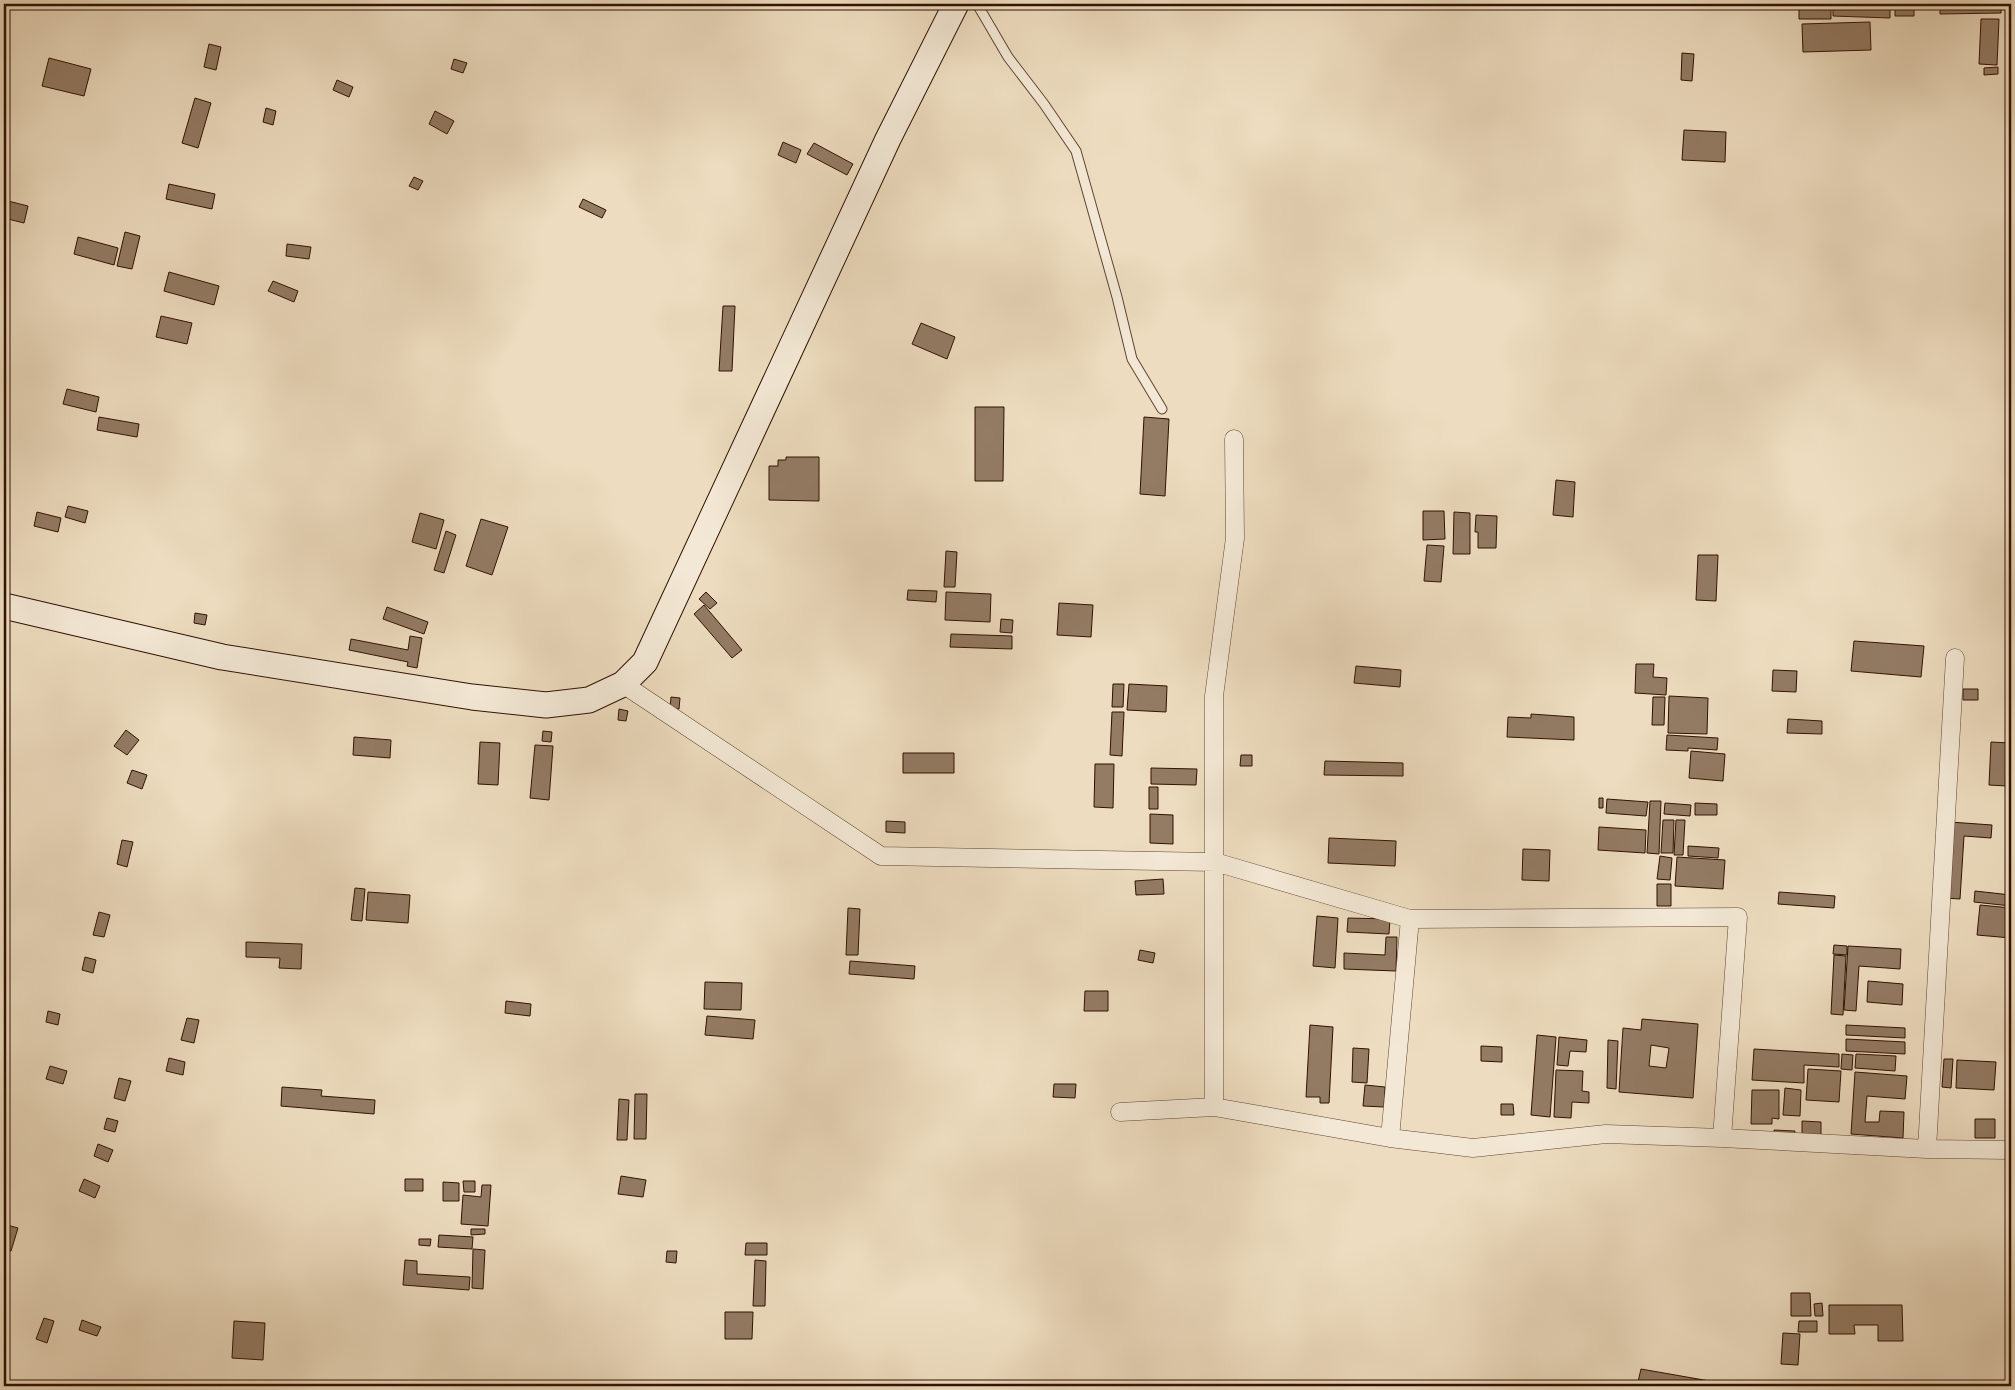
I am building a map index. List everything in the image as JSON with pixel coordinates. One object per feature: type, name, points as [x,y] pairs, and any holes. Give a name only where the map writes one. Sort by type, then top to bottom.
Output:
[{"type":"street","points":[[4,606],[222,657],[472,697],[546,705],[589,700],[623,684],[644,662],[888,138],[956,4]]},
{"type":"street","points":[[1214,1107],[1214,696],[1235,538],[1234,439]]},
{"type":"street","points":[[1927,1149],[1955,658]]},
{"type":"street","points":[[623,684],[881,856],[1215,862],[1410,919],[1738,917],[1722,1138]]},
{"type":"street","points":[[1390,1138],[1410,919]]},
{"type":"street","points":[[1120,1112],[1214,1107],[1390,1138],[1473,1148],[1606,1134],[1927,1149],[2011,1150]]},
{"type":"lane","points":[[977,4],[1008,57],[1044,104],[1076,151],[1117,297],[1132,359],[1162,409]]},
{"type":"building","points":[[1799,4],[1831,4],[1831,19],[1799,19]]},
{"type":"building","points":[[1833,4],[1890,4],[1890,18],[1833,16]]},
{"type":"building","points":[[1895,4],[1914,4],[1914,16],[1895,16]]},
{"type":"building","points":[[1940,4],[2001,4],[2001,13],[1940,14]]},
{"type":"building","points":[[1981,19],[1999,19],[1997,65],[1979,64]]},
{"type":"building","points":[[1870,22],[1871,50],[1803,52],[1802,24]]},
{"type":"building","points":[[209,44],[221,47],[216,70],[204,67]]},
{"type":"building","points":[[1682,53],[1694,54],[1692,81],[1681,80]]},
{"type":"building","points":[[49,58],[91,69],[84,96],[42,86]]},
{"type":"building","points":[[454,59],[467,63],[463,73],[451,69]]},
{"type":"building","points":[[1998,67],[1998,74],[1984,75],[1984,68]]},
{"type":"building","points":[[337,80],[353,87],[349,97],[333,90]]},
{"type":"building","points":[[195,98],[211,103],[198,148],[182,143]]},
{"type":"building","points":[[266,108],[276,111],[273,125],[263,122]]},
{"type":"building","points":[[435,111],[454,121],[447,134],[429,124]]},
{"type":"building","points":[[1684,130],[1726,132],[1725,162],[1682,160]]},
{"type":"building","points":[[783,142],[801,150],[796,163],[778,155]]},
{"type":"building","points":[[814,143],[853,164],[847,175],[807,154]]},
{"type":"building","points":[[414,177],[423,181],[418,190],[409,186]]},
{"type":"building","points":[[169,184],[215,194],[212,209],[166,199]]},
{"type":"building","points":[[583,199],[606,210],[602,218],[579,207]]},
{"type":"building","points":[[4,200],[28,206],[24,223],[4,218]]},
{"type":"building","points":[[125,232],[140,236],[132,269],[117,266]]},
{"type":"building","points":[[78,237],[118,248],[114,265],[74,254]]},
{"type":"building","points":[[287,244],[311,247],[309,259],[286,256]]},
{"type":"building","points":[[169,272],[219,286],[214,305],[164,291]]},
{"type":"building","points":[[273,281],[298,291],[294,302],[268,291]]},
{"type":"building","points":[[723,306],[735,306],[732,371],[719,371]]},
{"type":"building","points":[[161,316],[192,323],[187,344],[156,337]]},
{"type":"building","points":[[921,323],[955,337],[947,359],[912,344]]},
{"type":"building","points":[[67,389],[99,397],[96,412],[63,404]]},
{"type":"building","points":[[975,407],[1004,407],[1003,481],[975,481]]},
{"type":"building","points":[[99,417],[139,424],[137,437],[97,430]]},
{"type":"building","points":[[1144,417],[1169,419],[1165,496],[1140,494]]},
{"type":"building","points":[[786,457],[819,457],[819,501],[769,500],[769,466],[778,466],[778,460],[786,460]]},
{"type":"building","points":[[1556,480],[1575,482],[1573,517],[1553,515]]},
{"type":"building","points":[[68,506],[88,511],[85,523],[65,517]]},
{"type":"building","points":[[1423,511],[1444,511],[1445,539],[1423,540]]},
{"type":"building","points":[[37,512],[61,518],[58,532],[34,526]]},
{"type":"building","points":[[1454,512],[1470,513],[1470,554],[1453,554]]},
{"type":"building","points":[[420,513],[444,520],[436,549],[412,542]]},
{"type":"building","points":[[1476,515],[1497,516],[1496,548],[1478,548],[1478,532],[1475,532]]},
{"type":"building","points":[[481,519],[508,527],[492,575],[466,566]]},
{"type":"building","points":[[446,531],[456,535],[444,573],[434,570]]},
{"type":"building","points":[[1427,545],[1444,546],[1441,582],[1424,581]]},
{"type":"building","points":[[946,551],[957,552],[955,587],[944,587]]},
{"type":"building","points":[[1698,555],[1718,555],[1716,601],[1696,600]]},
{"type":"building","points":[[908,590],[937,591],[936,602],[907,600]]},
{"type":"building","points":[[706,592],[717,603],[710,609],[699,599]]},
{"type":"building","points":[[946,592],[991,594],[990,622],[945,620]]},
{"type":"building","points":[[1059,603],[1093,605],[1091,637],[1057,635]]},
{"type":"building","points":[[704,605],[742,650],[732,658],[694,614]]},
{"type":"building","points":[[387,607],[428,622],[424,634],[383,619]]},
{"type":"building","points":[[195,613],[207,615],[205,625],[194,623]]},
{"type":"building","points":[[1001,619],[1013,620],[1012,633],[1000,632]]},
{"type":"building","points":[[951,634],[1012,636],[1012,649],[950,647]]},
{"type":"building","points":[[410,636],[422,638],[417,668],[407,666],[408,662],[349,650],[351,639],[408,650]]},
{"type":"building","points":[[1854,641],[1924,646],[1921,677],[1851,671]]},
{"type":"building","points":[[1636,664],[1654,664],[1653,677],[1667,678],[1666,695],[1635,693]]},
{"type":"building","points":[[1356,666],[1401,670],[1400,687],[1354,683]]},
{"type":"building","points":[[1773,670],[1797,671],[1796,692],[1772,691]]},
{"type":"building","points":[[1113,684],[1124,684],[1123,707],[1112,707]]},
{"type":"building","points":[[1129,684],[1167,686],[1166,712],[1127,710]]},
{"type":"building","points":[[1963,689],[1978,689],[1978,700],[1963,700]]},
{"type":"building","points":[[1669,696],[1708,698],[1707,734],[1668,733]]},
{"type":"building","points":[[671,697],[680,698],[679,709],[670,708]]},
{"type":"building","points":[[1653,697],[1665,697],[1664,725],[1652,725]]},
{"type":"building","points":[[619,709],[628,711],[626,721],[618,720]]},
{"type":"building","points":[[1112,712],[1124,712],[1122,756],[1110,755]]},
{"type":"building","points":[[1531,714],[1574,717],[1574,740],[1507,737],[1508,717],[1531,718]]},
{"type":"building","points":[[1788,719],[1822,721],[1822,734],[1787,733]]},
{"type":"building","points":[[126,730],[139,740],[127,755],[114,746]]},
{"type":"building","points":[[543,731],[552,732],[551,742],[542,741]]},
{"type":"building","points":[[1667,735],[1718,738],[1717,750],[1688,748],[1688,751],[1666,750]]},
{"type":"building","points":[[354,737],[391,740],[390,758],[353,755]]},
{"type":"building","points":[[480,742],[500,743],[498,785],[478,784]]},
{"type":"building","points":[[1991,742],[2009,743],[2007,786],[1989,785]]},
{"type":"building","points":[[535,745],[553,746],[549,800],[530,798]]},
{"type":"building","points":[[1691,751],[1725,754],[1723,781],[1689,778]]},
{"type":"building","points":[[903,753],[954,753],[954,773],[903,773]]},
{"type":"building","points":[[1241,755],[1252,755],[1252,766],[1240,766]]},
{"type":"building","points":[[1325,761],[1403,763],[1403,776],[1324,775]]},
{"type":"building","points":[[1095,764],[1114,764],[1113,808],[1094,807]]},
{"type":"building","points":[[1151,768],[1197,769],[1196,785],[1151,784]]},
{"type":"building","points":[[132,770],[147,775],[142,789],[127,783]]},
{"type":"building","points":[[1149,787],[1158,787],[1158,809],[1149,809]]},
{"type":"building","points":[[1599,798],[1603,798],[1603,808],[1599,808]]},
{"type":"building","points":[[1607,799],[1648,802],[1646,816],[1606,813]]},
{"type":"building","points":[[1650,801],[1661,801],[1659,854],[1647,853]]},
{"type":"building","points":[[1665,803],[1691,805],[1690,816],[1664,814]]},
{"type":"building","points":[[1695,803],[1717,804],[1717,815],[1695,815]]},
{"type":"building","points":[[1150,814],[1173,815],[1173,844],[1150,843]]},
{"type":"building","points":[[1663,820],[1674,820],[1673,853],[1661,853]]},
{"type":"building","points":[[1676,820],[1685,820],[1683,855],[1674,855]]},
{"type":"building","points":[[886,821],[905,822],[905,833],[886,832]]},
{"type":"building","points":[[1950,822],[1992,825],[1991,838],[1964,836],[1960,899],[1945,898]]},
{"type":"building","points":[[1599,827],[1646,830],[1645,853],[1598,850]]},
{"type":"building","points":[[1329,838],[1396,841],[1395,866],[1328,863]]},
{"type":"building","points":[[122,840],[133,842],[127,867],[117,864]]},
{"type":"building","points":[[1688,846],[1719,848],[1718,858],[1688,856]]},
{"type":"building","points":[[1523,849],[1550,850],[1549,881],[1522,880]]},
{"type":"building","points":[[1660,856],[1672,858],[1670,880],[1657,879]]},
{"type":"building","points":[[1677,857],[1725,860],[1723,889],[1675,886]]},
{"type":"building","points":[[1163,879],[1164,894],[1136,895],[1135,881]]},
{"type":"building","points":[[1657,884],[1671,884],[1671,906],[1657,906]]},
{"type":"building","points":[[355,888],[365,889],[362,921],[351,920]]},
{"type":"building","points":[[1975,891],[2011,895],[2011,906],[1974,902]]},
{"type":"building","points":[[368,892],[410,895],[408,923],[366,920]]},
{"type":"building","points":[[1779,892],[1835,896],[1834,908],[1778,904]]},
{"type":"building","points":[[1980,905],[2011,908],[2011,938],[1977,935]]},
{"type":"building","points":[[848,908],[860,909],[858,955],[846,955]]},
{"type":"building","points":[[99,912],[110,915],[104,937],[93,935]]},
{"type":"building","points":[[1317,916],[1338,918],[1335,968],[1313,966]]},
{"type":"building","points":[[1348,918],[1390,919],[1389,934],[1347,932]]},
{"type":"building","points":[[1386,937],[1397,937],[1396,971],[1344,969],[1344,953],[1385,955]]},
{"type":"building","points":[[246,942],[302,944],[301,969],[279,968],[280,958],[246,957]]},
{"type":"building","points":[[1834,945],[1847,946],[1847,955],[1833,954]]},
{"type":"building","points":[[1848,946],[1901,949],[1900,969],[1859,966],[1856,1011],[1844,1010]]},
{"type":"building","points":[[1140,950],[1155,953],[1153,963],[1138,960]]},
{"type":"building","points":[[1834,955],[1846,956],[1843,1015],[1831,1014]]},
{"type":"building","points":[[85,957],[96,960],[93,973],[82,970]]},
{"type":"building","points":[[850,961],[915,966],[914,979],[849,974]]},
{"type":"building","points":[[1868,981],[1903,984],[1902,1005],[1867,1002]]},
{"type":"building","points":[[705,982],[742,983],[741,1010],[704,1009]]},
{"type":"building","points":[[1085,991],[1108,991],[1108,1011],[1084,1011]]},
{"type":"building","points":[[506,1001],[531,1004],[530,1016],[505,1013]]},
{"type":"building","points":[[48,1011],[60,1014],[58,1025],[46,1022]]},
{"type":"building","points":[[707,1016],[755,1020],[753,1039],[705,1035]]},
{"type":"building","points":[[187,1018],[199,1020],[194,1043],[181,1040]]},
{"type":"building","points":[[1642,1019],[1698,1024],[1693,1098],[1619,1092],[1623,1028],[1641,1030]],"holes":[[[1651,1045],[1669,1048],[1666,1068],[1649,1066]]]},
{"type":"building","points":[[1310,1025],[1333,1027],[1329,1103],[1320,1103],[1320,1097],[1306,1097]]},
{"type":"building","points":[[1846,1025],[1905,1028],[1905,1038],[1846,1035]]},
{"type":"building","points":[[1537,1035],[1556,1037],[1550,1117],[1531,1115]]},
{"type":"building","points":[[1559,1037],[1587,1040],[1586,1052],[1570,1051],[1568,1066],[1557,1065]]},
{"type":"building","points":[[1846,1039],[1905,1042],[1905,1054],[1846,1051]]},
{"type":"building","points":[[1608,1040],[1618,1041],[1616,1089],[1607,1088]]},
{"type":"building","points":[[1481,1046],[1502,1047],[1502,1062],[1481,1061]]},
{"type":"building","points":[[1353,1048],[1369,1049],[1367,1083],[1352,1082]]},
{"type":"building","points":[[1754,1049],[1839,1054],[1839,1067],[1804,1065],[1804,1083],[1752,1080]]},
{"type":"building","points":[[1842,1054],[1853,1055],[1852,1070],[1841,1069]]},
{"type":"building","points":[[1856,1054],[1896,1056],[1895,1071],[1855,1068]]},
{"type":"building","points":[[169,1058],[185,1062],[183,1075],[166,1071]]},
{"type":"building","points":[[1944,1059],[1953,1059],[1951,1088],[1942,1087]]},
{"type":"building","points":[[1957,1060],[1996,1062],[1994,1090],[1956,1088]]},
{"type":"building","points":[[50,1066],[67,1071],[63,1084],[46,1079]]},
{"type":"building","points":[[1808,1069],[1841,1071],[1839,1102],[1806,1100]]},
{"type":"building","points":[[1556,1070],[1583,1071],[1582,1091],[1589,1092],[1589,1103],[1572,1102],[1571,1118],[1554,1117]]},
{"type":"building","points":[[1855,1072],[1907,1076],[1905,1099],[1867,1096],[1865,1122],[1879,1122],[1880,1111],[1904,1112],[1903,1138],[1851,1134]]},
{"type":"building","points":[[119,1078],[131,1081],[125,1101],[114,1098]]},
{"type":"building","points":[[1054,1084],[1076,1084],[1075,1098],[1053,1097]]},
{"type":"building","points":[[1365,1085],[1385,1087],[1384,1107],[1363,1106]]},
{"type":"building","points":[[282,1087],[322,1090],[321,1096],[375,1100],[374,1114],[281,1106]]},
{"type":"building","points":[[1785,1088],[1801,1090],[1800,1116],[1783,1115]]},
{"type":"building","points":[[1752,1090],[1779,1090],[1779,1119],[1772,1118],[1772,1124],[1751,1124]]},
{"type":"building","points":[[635,1094],[647,1094],[646,1139],[634,1139]]},
{"type":"building","points":[[619,1099],[629,1100],[627,1140],[617,1140]]},
{"type":"building","points":[[1501,1104],[1513,1104],[1514,1115],[1501,1115]]},
{"type":"building","points":[[107,1118],[118,1121],[115,1132],[104,1129]]},
{"type":"building","points":[[1975,1119],[1995,1119],[1995,1138],[1975,1138]]},
{"type":"building","points":[[1802,1121],[1821,1122],[1821,1138],[1802,1137]]},
{"type":"building","points":[[1774,1130],[1795,1131],[1794,1137],[1774,1136]]},
{"type":"building","points":[[98,1144],[113,1150],[108,1162],[94,1156]]},
{"type":"building","points":[[621,1176],[646,1180],[643,1197],[618,1194]]},
{"type":"building","points":[[84,1179],[100,1186],[95,1198],[79,1191]]},
{"type":"building","points":[[405,1179],[423,1179],[423,1191],[405,1191]]},
{"type":"building","points":[[463,1181],[475,1181],[475,1192],[464,1192]]},
{"type":"building","points":[[443,1182],[459,1183],[459,1201],[443,1201]]},
{"type":"building","points":[[482,1185],[491,1185],[488,1226],[461,1224],[463,1195],[481,1197]]},
{"type":"building","points":[[7,1225],[18,1228],[11,1251],[4,1249],[4,1236]]},
{"type":"building","points":[[471,1229],[485,1229],[485,1234],[471,1235]]},
{"type":"building","points":[[439,1235],[473,1237],[472,1249],[438,1247]]},
{"type":"building","points":[[419,1239],[431,1239],[430,1246],[419,1245]]},
{"type":"building","points":[[746,1243],[767,1243],[767,1255],[745,1255]]},
{"type":"building","points":[[473,1249],[485,1250],[483,1289],[472,1288]]},
{"type":"building","points":[[667,1251],[677,1251],[676,1263],[666,1262]]},
{"type":"building","points":[[405,1260],[417,1261],[417,1274],[470,1277],[469,1290],[403,1285]]},
{"type":"building","points":[[755,1260],[766,1261],[765,1306],[753,1306]]},
{"type":"building","points":[[1791,1293],[1810,1293],[1811,1316],[1791,1316]]},
{"type":"building","points":[[1822,1303],[1823,1316],[1815,1316],[1814,1304]]},
{"type":"building","points":[[1829,1305],[1902,1305],[1903,1341],[1878,1341],[1878,1325],[1854,1325],[1855,1334],[1829,1334]]},
{"type":"building","points":[[725,1312],[753,1312],[752,1339],[725,1339]]},
{"type":"building","points":[[44,1318],[54,1321],[47,1343],[36,1339]]},
{"type":"building","points":[[82,1320],[101,1327],[97,1336],[79,1330]]},
{"type":"building","points":[[234,1321],[265,1323],[263,1360],[232,1358]]},
{"type":"building","points":[[1799,1321],[1817,1321],[1817,1332],[1798,1332]]},
{"type":"building","points":[[1783,1333],[1800,1334],[1798,1365],[1781,1364]]},
{"type":"building","points":[[1641,1369],[1738,1386],[1637,1386]]}]
